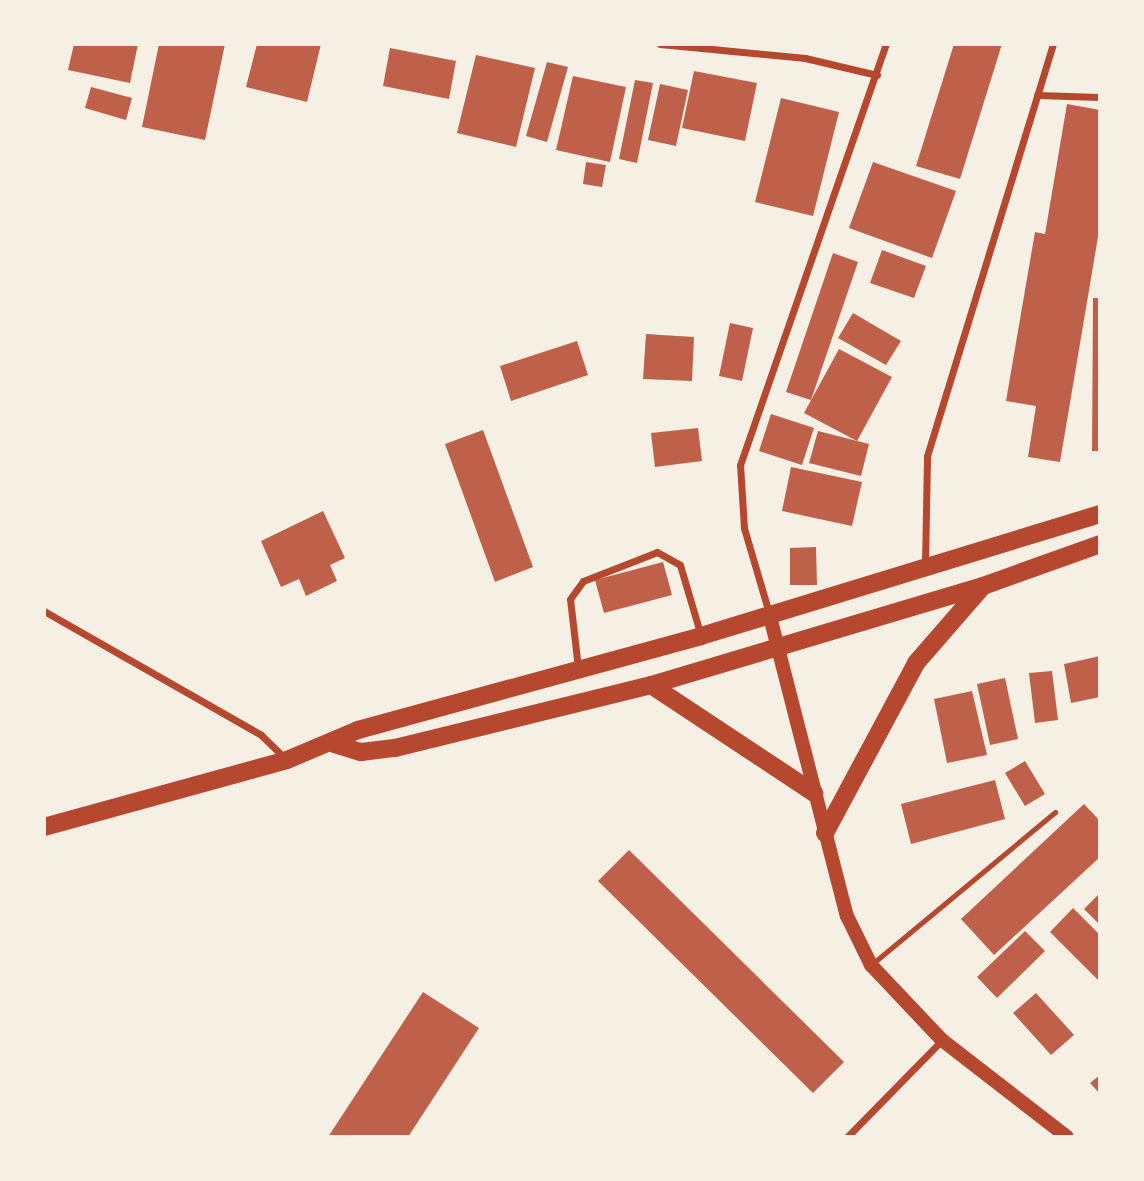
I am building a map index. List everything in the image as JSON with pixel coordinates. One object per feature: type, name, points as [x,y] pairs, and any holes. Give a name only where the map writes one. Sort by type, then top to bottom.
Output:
[{"type":"main road","points":[[44,827],[288,760],[334,744],[370,726],[701,635],[925,563],[1100,514]]},
{"type":"main road","points":[[334,744],[360,752],[395,748],[651,685],[983,586],[1100,544]]},
{"type":"main road","points":[[825,833],[916,663],[983,586]]},
{"type":"main road","points":[[769,613],[847,916],[871,965],[942,1040],[1067,1137]]},
{"type":"main road","points":[[651,685],[814,793]]},
{"type":"street","points":[[660,44],[805,58],[877,75]]},
{"type":"street","points":[[769,613],[744,528],[740,465],[775,351],[823,240],[886,44]]},
{"type":"street","points":[[925,563],[927,456],[1053,44]]},
{"type":"street","points":[[1037,95],[1100,97]]},
{"type":"street","points":[[578,668],[570,599],[583,581],[657,552],[680,565],[701,635]]},
{"type":"street","points":[[44,611],[261,735],[288,760]]},
{"type":"street","points":[[847,1137],[942,1040]]},
{"type":"lane","points":[[871,965],[1055,812]]},
{"type":"building","points":[[74,44],[138,44],[130,83],[68,70]]},
{"type":"building","points":[[159,44],[225,44],[205,140],[142,127]]},
{"type":"building","points":[[257,44],[321,44],[307,102],[246,87]]},
{"type":"building","points":[[954,44],[1002,44],[960,179],[916,166]]},
{"type":"building","points":[[390,48],[456,61],[449,99],[383,86]]},
{"type":"building","points":[[476,55],[535,68],[516,147],[457,133]]},
{"type":"building","points":[[547,62],[568,67],[547,142],[526,136]]},
{"type":"building","points":[[694,71],[757,83],[745,141],[682,128]]},
{"type":"building","points":[[573,76],[626,87],[610,162],[556,150]]},
{"type":"building","points":[[635,80],[653,83],[637,163],[619,159]]},
{"type":"building","points":[[660,84],[688,90],[676,146],[648,140]]},
{"type":"building","points":[[91,87],[132,98],[126,120],[85,108]]},
{"type":"building","points":[[781,98],[839,112],[813,216],[755,202]]},
{"type":"building","points":[[1067,104],[1100,110],[1100,225],[1060,462],[1028,457],[1036,406],[1006,401],[1035,232],[1045,234]]},
{"type":"building","points":[[586,162],[606,165],[602,187],[583,184]]},
{"type":"building","points":[[873,162],[956,191],[932,258],[849,228]]},
{"type":"building","points":[[882,250],[926,266],[914,298],[870,283]]},
{"type":"building","points":[[833,253],[858,262],[811,400],[786,392]]},
{"type":"building","points":[[1093,298],[1100,298],[1100,451],[1092,451]]},
{"type":"building","points":[[853,313],[901,341],[886,365],[838,338]]},
{"type":"building","points":[[730,323],[753,328],[742,381],[719,376]]},
{"type":"building","points":[[646,334],[694,337],[692,381],[643,379]]},
{"type":"building","points":[[577,341],[588,375],[511,401],[500,366]]},
{"type":"building","points":[[839,349],[892,377],[857,441],[804,413]]},
{"type":"building","points":[[771,414],[814,428],[802,465],[759,451]]},
{"type":"building","points":[[698,428],[702,461],[655,467],[651,433]]},
{"type":"building","points":[[483,430],[533,567],[495,582],[445,444]]},
{"type":"building","points":[[818,431],[869,444],[861,476],[809,463]]},
{"type":"building","points":[[791,467],[862,482],[852,526],[782,511]]},
{"type":"building","points":[[323,511],[345,558],[330,565],[337,581],[306,596],[299,579],[281,587],[261,541]]},
{"type":"building","points":[[816,547],[817,585],[790,585],[790,548]]},
{"type":"building","points":[[663,562],[672,595],[604,613],[595,580]]},
{"type":"building","points":[[1100,656],[1100,697],[1071,703],[1064,664]]},
{"type":"building","points":[[1052,671],[1058,720],[1035,723],[1029,673]]},
{"type":"building","points":[[1005,678],[1018,739],[990,745],[977,684]]},
{"type":"building","points":[[972,691],[987,755],[947,763],[934,699]]},
{"type":"building","points":[[1025,761],[1045,794],[1025,806],[1005,773]]},
{"type":"building","points":[[995,780],[1005,819],[911,844],[901,804]]},
{"type":"building","points":[[1084,804],[1100,821],[1100,857],[994,955],[961,919]]},
{"type":"building","points":[[629,850],[844,1062],[813,1093],[598,881]]},
{"type":"building","points":[[1100,893],[1100,925],[1084,909]]},
{"type":"building","points":[[1073,908],[1100,935],[1100,982],[1050,932]]},
{"type":"building","points":[[1025,931],[1045,951],[997,998],[977,977]]},
{"type":"building","points":[[423,992],[479,1028],[408,1137],[328,1137]]},
{"type":"building","points":[[1036,993],[1074,1035],[1051,1055],[1013,1013]]},
{"type":"building","points":[[1100,1075],[1100,1094],[1090,1083]]}]
